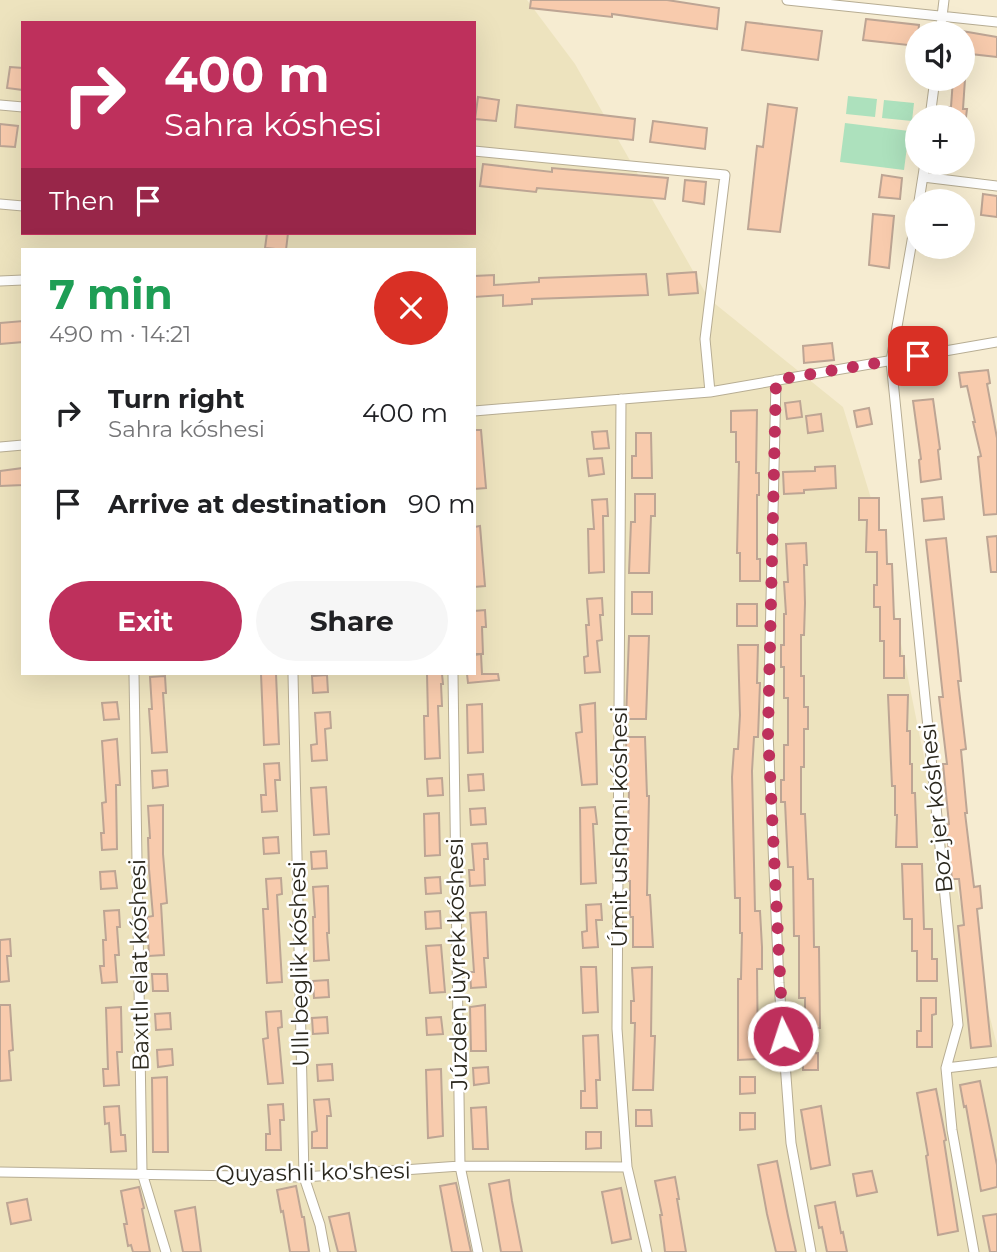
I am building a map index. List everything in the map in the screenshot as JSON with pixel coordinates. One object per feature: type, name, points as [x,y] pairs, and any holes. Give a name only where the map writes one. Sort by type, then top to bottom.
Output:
[{"type":"street","points":[[787,0],[997,22]]},
{"type":"street","points":[[941,21],[944,0]]},
{"type":"street","points":[[0,105],[21,107]]},
{"type":"street","points":[[476,151],[725,175],[705,340],[710,392]]},
{"type":"street","points":[[921,189],[923,177],[997,186]]},
{"type":"street","points":[[0,204],[21,206]]},
{"type":"street","name":"Boz jer kóshesi","points":[[909,259],[891,361],[958,1025],[946,1068],[952,1130],[974,1252]]},
{"type":"street","points":[[0,281],[21,280]]},
{"type":"street","points":[[476,411],[710,392],[997,342]]},
{"type":"street","points":[[776,380],[768,733],[779,983],[791,1143],[811,1252]]},
{"type":"street","name":"Úmit ushqını kóshesi","points":[[621,399],[618,1028],[627,1167],[646,1252]]},
{"type":"street","points":[[0,447],[21,445]]},
{"type":"street","name":"Baxıtlı elat kóshesi","points":[[134,675],[142,1173],[166,1252]]},
{"type":"street","name":"Ullı beglik kóshesi","points":[[293,675],[304,1177],[320,1225],[325,1252]]},
{"type":"street","name":"Júzden juyrek kóshesi","points":[[453,675],[460,1166],[478,1252]]},
{"type":"street","points":[[946,1068],[997,1062]]},
{"type":"street","name":"Quyashli ko'shesi","points":[[0,1172],[304,1177],[460,1166],[627,1167]]},
{"type":"green space","points":[[848,96],[877,99],[875,117],[846,114]]},
{"type":"green space","points":[[884,100],[914,103],[905,105],[905,120],[882,118]]},
{"type":"green space","points":[[845,123],[905,130],[904,170],[840,162]]},
{"type":"sand","points":[[0,0],[527,0],[575,64],[709,299],[843,407],[873,505],[927,772],[997,1045],[997,1252],[0,1252]]},
{"type":"building","points":[[531,0],[667,0],[719,8],[717,29],[612,14],[612,17],[530,8]]},
{"type":"building","points":[[866,19],[905,23],[905,45],[863,40]]},
{"type":"building","points":[[746,22],[822,31],[818,60],[742,50]]},
{"type":"building","points":[[975,33],[997,37],[997,57],[975,54]]},
{"type":"building","points":[[10,67],[21,68],[21,90],[7,88]]},
{"type":"building","points":[[952,91],[964,91],[963,105],[951,105]]},
{"type":"building","points":[[478,97],[499,100],[496,121],[476,119]]},
{"type":"building","points":[[768,104],[797,108],[780,232],[748,229],[757,146],[763,147]]},
{"type":"building","points":[[517,105],[635,119],[633,140],[515,127]]},
{"type":"building","points":[[653,121],[707,128],[705,149],[650,142]]},
{"type":"building","points":[[0,124],[18,126],[15,147],[0,146]]},
{"type":"building","points":[[483,164],[552,172],[552,168],[668,178],[665,199],[537,188],[536,192],[480,186]]},
{"type":"building","points":[[882,175],[902,178],[900,199],[879,197]]},
{"type":"building","points":[[685,180],[706,182],[704,204],[683,201]]},
{"type":"building","points":[[983,194],[997,196],[997,217],[981,215]]},
{"type":"building","points":[[873,214],[894,216],[889,268],[869,265]]},
{"type":"building","points":[[267,235],[288,235],[286,248],[265,248]]},
{"type":"building","points":[[696,272],[698,293],[669,295],[667,274]]},
{"type":"building","points":[[646,274],[648,295],[532,299],[532,304],[503,306],[503,295],[476,297],[476,276],[494,275],[494,285],[539,282],[539,278]]},
{"type":"building","points":[[21,321],[21,342],[0,344],[0,323]]},
{"type":"building","points":[[832,343],[834,360],[804,363],[803,346]]},
{"type":"building","points":[[988,370],[990,383],[987,384],[997,438],[997,514],[984,515],[978,457],[981,456],[967,386],[961,387],[959,373]]},
{"type":"building","points":[[933,399],[941,479],[921,482],[921,459],[913,401]]},
{"type":"building","points":[[800,401],[802,417],[787,419],[785,403]]},
{"type":"building","points":[[869,408],[872,424],[857,427],[854,411]]},
{"type":"building","points":[[757,410],[757,559],[760,559],[760,581],[740,581],[740,553],[737,553],[739,462],[736,462],[736,432],[731,432],[731,411]]},
{"type":"building","points":[[821,414],[823,431],[808,433],[806,416]]},
{"type":"building","points":[[476,430],[481,430],[486,488],[476,489]]},
{"type":"building","points":[[607,431],[609,448],[594,449],[592,432]]},
{"type":"building","points":[[636,433],[651,433],[652,478],[632,478]]},
{"type":"building","points":[[602,458],[604,474],[589,476],[587,459]]},
{"type":"building","points":[[835,466],[836,488],[784,494],[783,472],[815,471],[815,467]]},
{"type":"building","points":[[21,468],[21,485],[0,486],[0,471]]},
{"type":"building","points":[[635,494],[655,494],[655,516],[651,516],[649,573],[629,573],[631,522],[635,522]]},
{"type":"building","points":[[942,497],[944,519],[924,521],[922,499]]},
{"type":"building","points":[[859,498],[879,498],[879,530],[886,530],[887,564],[892,564],[894,619],[900,619],[900,656],[904,656],[904,678],[884,678],[880,607],[874,607],[877,552],[866,552],[867,520],[859,520]]},
{"type":"building","points":[[607,499],[608,516],[603,516],[604,572],[589,573],[588,529],[594,529],[592,500]]},
{"type":"building","points":[[480,526],[485,586],[476,587],[476,527]]},
{"type":"building","points":[[997,536],[997,572],[991,572],[987,537]]},
{"type":"building","points":[[946,538],[966,749],[961,750],[965,813],[974,887],[980,886],[982,908],[977,909],[991,1046],[971,1048],[958,926],[964,925],[959,879],[952,879],[946,825],[949,824],[943,764],[947,764],[939,697],[943,697],[926,540]]},
{"type":"building","points":[[806,543],[801,676],[804,676],[804,707],[808,707],[808,729],[804,729],[801,814],[805,814],[808,879],[813,879],[814,947],[819,947],[820,1028],[805,1028],[805,998],[799,998],[799,936],[794,936],[793,867],[788,867],[785,802],[781,802],[784,745],[788,745],[788,698],[784,698],[784,667],[781,667],[786,614],[784,582],[788,582],[786,544]]},
{"type":"building","points":[[632,592],[652,592],[652,614],[632,614]]},
{"type":"building","points":[[602,598],[602,640],[597,641],[600,672],[585,673],[584,657],[588,656],[586,625],[589,625],[587,599]]},
{"type":"building","points":[[737,604],[757,604],[757,626],[737,626]]},
{"type":"building","points":[[485,610],[486,627],[482,627],[483,654],[476,654],[476,611]]},
{"type":"building","points":[[629,636],[649,636],[646,719],[626,719]]},
{"type":"building","points":[[738,645],[758,645],[758,737],[754,737],[752,771],[755,911],[760,911],[762,969],[757,969],[758,1059],[738,1060],[738,979],[741,979],[742,933],[740,898],[735,898],[732,777],[734,749],[738,749],[740,715]]},
{"type":"building","points":[[481,654],[482,674],[498,674],[499,680],[468,683],[467,675],[476,675],[476,655]]},
{"type":"building","points":[[261,675],[276,675],[279,744],[264,745]]},
{"type":"building","points":[[327,675],[328,692],[313,693],[312,676]]},
{"type":"building","points":[[427,675],[442,675],[442,706],[438,706],[440,758],[425,759],[424,716],[428,716]]},
{"type":"building","points":[[165,676],[166,693],[163,693],[167,752],[152,753],[150,677]]},
{"type":"building","points":[[888,695],[908,695],[907,731],[910,731],[917,847],[896,847],[897,815],[895,786],[892,786]]},
{"type":"building","points":[[117,702],[119,719],[104,720],[102,703]]},
{"type":"building","points":[[595,703],[597,784],[582,785],[576,733],[582,732],[580,705]]},
{"type":"building","points":[[482,704],[483,752],[468,753],[467,705]]},
{"type":"building","points":[[330,712],[331,728],[325,729],[327,760],[312,761],[311,745],[317,744],[315,713]]},
{"type":"building","points":[[626,737],[645,737],[649,796],[647,895],[650,895],[653,947],[633,947],[630,881],[627,881],[629,790]]},
{"type":"building","points":[[117,739],[120,785],[116,785],[117,849],[102,850],[102,803],[106,802],[102,741]]},
{"type":"building","points":[[279,763],[280,780],[275,780],[277,811],[262,812],[261,795],[266,795],[264,764]]},
{"type":"building","points":[[167,770],[168,786],[153,788],[152,771]]},
{"type":"building","points":[[483,774],[484,790],[469,791],[468,775]]},
{"type":"building","points":[[442,778],[443,795],[428,796],[427,779]]},
{"type":"building","points":[[326,787],[329,834],[314,835],[311,788]]},
{"type":"building","points":[[163,805],[167,903],[161,904],[164,955],[149,956],[147,917],[153,916],[148,806]]},
{"type":"building","points":[[595,807],[597,824],[593,824],[596,883],[581,884],[580,808]]},
{"type":"building","points":[[485,808],[486,824],[471,825],[470,809]]},
{"type":"building","points":[[439,813],[440,855],[425,856],[424,814]]},
{"type":"building","points":[[278,837],[279,853],[264,854],[263,838]]},
{"type":"building","points":[[487,843],[488,859],[484,859],[485,885],[470,886],[469,870],[474,870],[472,844]]},
{"type":"building","points":[[326,851],[327,868],[312,869],[311,852]]},
{"type":"building","points":[[902,864],[922,864],[924,929],[932,929],[932,959],[937,959],[937,981],[917,981],[917,951],[912,951],[912,919],[904,919]]},
{"type":"building","points":[[115,871],[117,888],[101,889],[100,872]]},
{"type":"building","points":[[440,877],[441,893],[426,894],[425,878]]},
{"type":"building","points":[[281,878],[282,894],[277,895],[282,982],[267,983],[263,909],[268,909],[266,879]]},
{"type":"building","points":[[328,886],[329,960],[314,961],[313,887]]},
{"type":"building","points":[[601,904],[602,920],[596,920],[598,947],[583,948],[582,932],[587,931],[586,905]]},
{"type":"building","points":[[119,910],[119,955],[115,955],[117,982],[102,983],[100,966],[104,966],[103,940],[106,940],[104,911]]},
{"type":"building","points":[[440,911],[441,928],[426,929],[425,912]]},
{"type":"building","points":[[486,912],[486,987],[471,988],[470,972],[474,972],[470,913]]},
{"type":"building","points":[[10,939],[11,956],[7,956],[9,981],[0,982],[0,940]]},
{"type":"building","points":[[441,945],[445,992],[430,993],[426,946]]},
{"type":"building","points":[[581,967],[596,967],[598,1012],[583,1013]]},
{"type":"building","points":[[652,967],[651,1036],[655,1036],[653,1090],[633,1090],[635,1023],[631,1023],[631,1001],[634,1001],[632,968]]},
{"type":"building","points":[[152,974],[167,974],[168,991],[153,991]]},
{"type":"building","points":[[328,980],[329,997],[314,998],[313,981]]},
{"type":"building","points":[[921,998],[936,998],[936,1014],[932,1015],[932,1047],[917,1047],[917,1031],[921,1031]]},
{"type":"building","points":[[0,1005],[10,1005],[13,1050],[9,1051],[11,1080],[0,1081]]},
{"type":"building","points":[[485,1005],[486,1051],[471,1051],[470,1007]]},
{"type":"building","points":[[121,1007],[122,1052],[117,1052],[119,1085],[104,1086],[103,1069],[108,1069],[106,1008]]},
{"type":"building","points":[[281,1011],[282,1027],[278,1028],[283,1083],[268,1084],[263,1039],[268,1038],[266,1012]]},
{"type":"building","points":[[170,1013],[171,1029],[156,1030],[155,1014]]},
{"type":"building","points":[[327,1017],[328,1033],[313,1034],[312,1018]]},
{"type":"building","points":[[441,1017],[443,1034],[427,1035],[426,1018]]},
{"type":"building","points":[[598,1035],[600,1080],[596,1080],[597,1108],[581,1108],[581,1091],[585,1091],[583,1036]]},
{"type":"building","points":[[172,1049],[173,1065],[158,1067],[157,1050]]},
{"type":"building","points":[[818,1053],[818,1070],[803,1070],[803,1054]]},
{"type":"building","points":[[332,1064],[333,1080],[318,1081],[317,1065]]},
{"type":"building","points":[[488,1067],[489,1083],[474,1085],[473,1068]]},
{"type":"building","points":[[441,1069],[443,1136],[428,1138],[426,1070]]},
{"type":"building","points":[[167,1077],[168,1152],[153,1152],[152,1078]]},
{"type":"building","points":[[740,1077],[755,1077],[755,1093],[740,1094]]},
{"type":"building","points":[[980,1081],[997,1165],[997,1187],[981,1191],[960,1085]]},
{"type":"building","points":[[936,1089],[958,1231],[938,1235],[917,1093]]},
{"type":"building","points":[[329,1099],[331,1116],[327,1116],[327,1148],[312,1148],[312,1132],[317,1131],[314,1100]]},
{"type":"building","points":[[283,1104],[284,1120],[280,1120],[281,1150],[266,1150],[266,1134],[270,1134],[268,1105]]},
{"type":"building","points":[[119,1106],[121,1135],[125,1135],[126,1151],[111,1152],[109,1123],[105,1124],[104,1107]]},
{"type":"building","points":[[821,1106],[830,1165],[811,1169],[801,1110]]},
{"type":"building","points":[[486,1107],[488,1149],[473,1149],[471,1108]]},
{"type":"building","points":[[636,1110],[651,1110],[652,1126],[636,1126]]},
{"type":"building","points":[[740,1113],[755,1113],[755,1129],[740,1130]]},
{"type":"building","points":[[586,1132],[601,1132],[601,1148],[586,1149]]},
{"type":"building","points":[[777,1161],[796,1252],[776,1252],[767,1214],[758,1165]]},
{"type":"building","points":[[872,1171],[877,1192],[857,1196],[853,1174]]},
{"type":"building","points":[[675,1177],[686,1252],[665,1252],[662,1215],[655,1181]]},
{"type":"building","points":[[509,1180],[522,1252],[501,1252],[489,1184]]},
{"type":"building","points":[[456,1183],[471,1252],[452,1252],[440,1186]]},
{"type":"building","points":[[296,1186],[309,1252],[290,1252],[283,1211],[281,1212],[277,1190]]},
{"type":"building","points":[[139,1187],[150,1252],[133,1252],[131,1245],[128,1246],[124,1224],[127,1224],[121,1191]]},
{"type":"building","points":[[621,1188],[631,1239],[612,1243],[602,1192]]},
{"type":"building","points":[[27,1199],[31,1220],[11,1224],[7,1203]]},
{"type":"building","points":[[835,1202],[847,1252],[827,1252],[822,1227],[819,1228],[815,1206]]},
{"type":"building","points":[[195,1207],[201,1252],[183,1252],[175,1211]]},
{"type":"building","points":[[349,1213],[356,1252],[338,1252],[329,1217]]},
{"type":"building","points":[[997,1214],[997,1252],[990,1252],[983,1216]]},
{"type":"route","points":[[783,1036],[768,733],[776,380],[918,356]]}]
